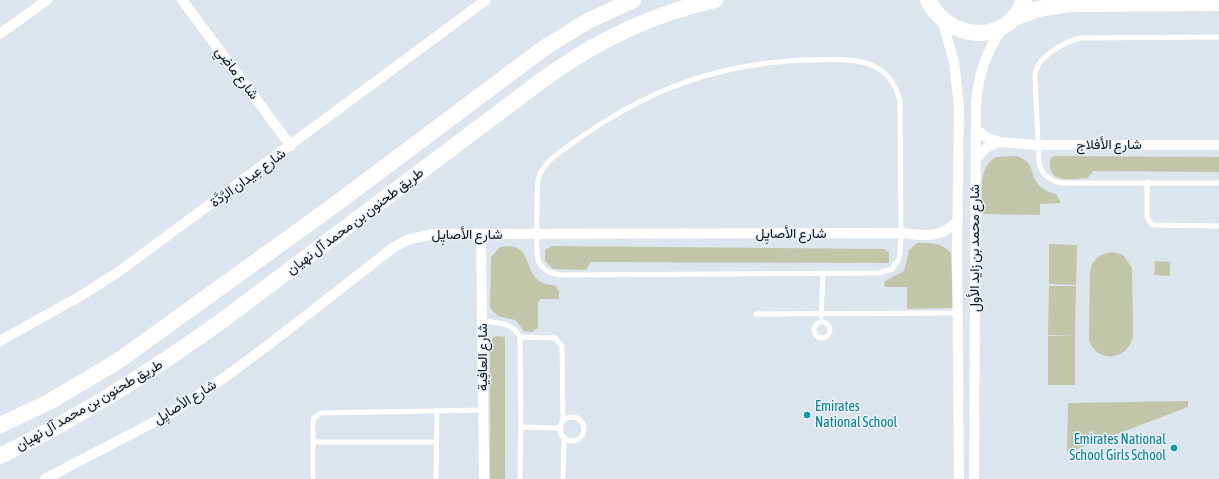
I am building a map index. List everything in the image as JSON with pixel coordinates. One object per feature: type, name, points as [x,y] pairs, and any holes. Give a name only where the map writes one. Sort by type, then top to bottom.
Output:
[{"type":"main road","name":"طريق طحنون بن محمد آل نهيان","points":[[0,425],[48,402],[118,361],[329,209],[544,48],[586,22],[633,0]]},
{"type":"main road","name":"طريق طحنون بن محمد آل نهيان","points":[[0,456],[30,441],[95,404],[174,355],[223,320],[541,81],[582,53],[641,23],[679,9],[715,0]]},
{"type":"main road","points":[[928,0],[942,20],[956,29],[973,33],[990,32],[1038,9],[1069,4],[1219,3]]},
{"type":"main road","points":[[1009,22],[1024,0]]},
{"type":"street","points":[[0,34],[47,0]]},
{"type":"street","name":"شارع ماضِي","points":[[182,0],[292,146]]},
{"type":"street","name":"شارع عِيدان الرَّدَّة","points":[[0,341],[84,294],[121,270],[292,146],[486,0]]},
{"type":"street","name":"شارع محمد بن زايد الأول","points":[[942,20],[954,62],[959,106],[957,249],[959,479]]},
{"type":"street","name":"شارع محمد بن زايد الأول","points":[[974,479],[976,99],[980,70],[987,54],[1009,22]]},
{"type":"street","name":"شارع الأفلاج","points":[[976,129],[986,138],[999,142],[1038,145],[1219,145]]},
{"type":"street","points":[[976,159],[986,148],[999,142]]},
{"type":"street","points":[[939,235],[949,229],[958,220]]},
{"type":"street","name":"شارع الأصايِل","points":[[45,479],[172,412],[221,380],[394,247],[413,238],[434,234],[538,235],[901,233],[939,235]]},
{"type":"street","name":"شارع العافِية","points":[[481,235],[484,479]]},
{"type":"street","points":[[939,235],[949,240],[957,249]]},
{"type":"street","points":[[0,418],[28,406],[48,402]]},
{"type":"lane","points":[[1219,38],[1087,37],[1066,44],[1041,60],[1035,70],[1038,145],[1041,170],[1044,175],[1055,182],[1219,183]]},
{"type":"lane","points":[[810,60],[865,62],[880,69],[895,87],[900,101],[901,233],[899,260],[892,269],[886,272],[560,275],[546,271],[538,261],[536,254],[538,235],[537,188],[543,169],[551,159],[601,123],[643,99],[697,78],[759,64],[810,60]]},
{"type":"lane","points":[[1147,182],[1147,217],[1152,224],[1219,226]]},
{"type":"lane","points":[[821,322],[823,272]]},
{"type":"lane","points":[[756,314],[958,313]]},
{"type":"lane","points":[[483,321],[508,325],[517,332],[520,337],[522,427],[520,479]]},
{"type":"lane","points":[[520,337],[555,338],[562,346],[563,422],[561,428],[564,437],[563,479]]},
{"type":"lane","points":[[313,479],[312,422],[314,418],[321,413],[483,410]]},
{"type":"lane","points":[[436,412],[436,479]]},
{"type":"lane","points":[[563,422],[574,417],[581,421],[584,428],[584,432],[579,439],[571,440],[564,437]]},
{"type":"lane","points":[[522,427],[561,428]]},
{"type":"lane","points":[[313,442],[436,442]]},
{"type":"green space","points":[[1015,156],[1028,163],[1039,186],[1056,194],[1061,203],[1040,204],[1040,215],[983,214],[982,183],[986,168],[996,157]]},
{"type":"green space","points":[[1053,156],[1219,157],[1219,172],[1093,171],[1088,178],[1062,179],[1056,177],[1050,168],[1050,160]]},
{"type":"green space","points":[[917,243],[931,243],[940,245],[951,253],[953,306],[951,308],[907,309],[907,287],[885,287],[885,281],[904,271],[909,250]]},
{"type":"green space","points":[[1049,244],[1077,245],[1076,285],[1049,284]]},
{"type":"green space","points":[[552,246],[884,249],[889,253],[889,263],[591,262],[586,270],[553,269],[545,261],[545,250]]},
{"type":"green space","points":[[500,247],[516,247],[521,250],[531,270],[540,282],[556,286],[559,292],[559,299],[541,299],[538,302],[538,328],[532,332],[524,331],[515,320],[498,316],[490,308],[491,257]]},
{"type":"green space","points":[[1113,252],[1123,255],[1132,268],[1133,335],[1131,343],[1126,350],[1120,354],[1106,356],[1093,348],[1089,340],[1090,273],[1092,264],[1097,258],[1104,254]]},
{"type":"green space","points":[[1155,261],[1170,262],[1170,276],[1154,275]]},
{"type":"green space","points":[[1049,286],[1076,286],[1075,336],[1048,335]]},
{"type":"green space","points":[[1048,336],[1075,336],[1075,385],[1048,385]]},
{"type":"green space","points":[[493,337],[505,337],[505,479],[490,479],[490,344]]},
{"type":"green space","points":[[1188,401],[1188,407],[1067,453],[1068,403]]},
{"type":"place","name":"Emirates National School","points":[[807,415]]},
{"type":"place","name":"Emirates National School Girls School","points":[[1174,448]]}]
